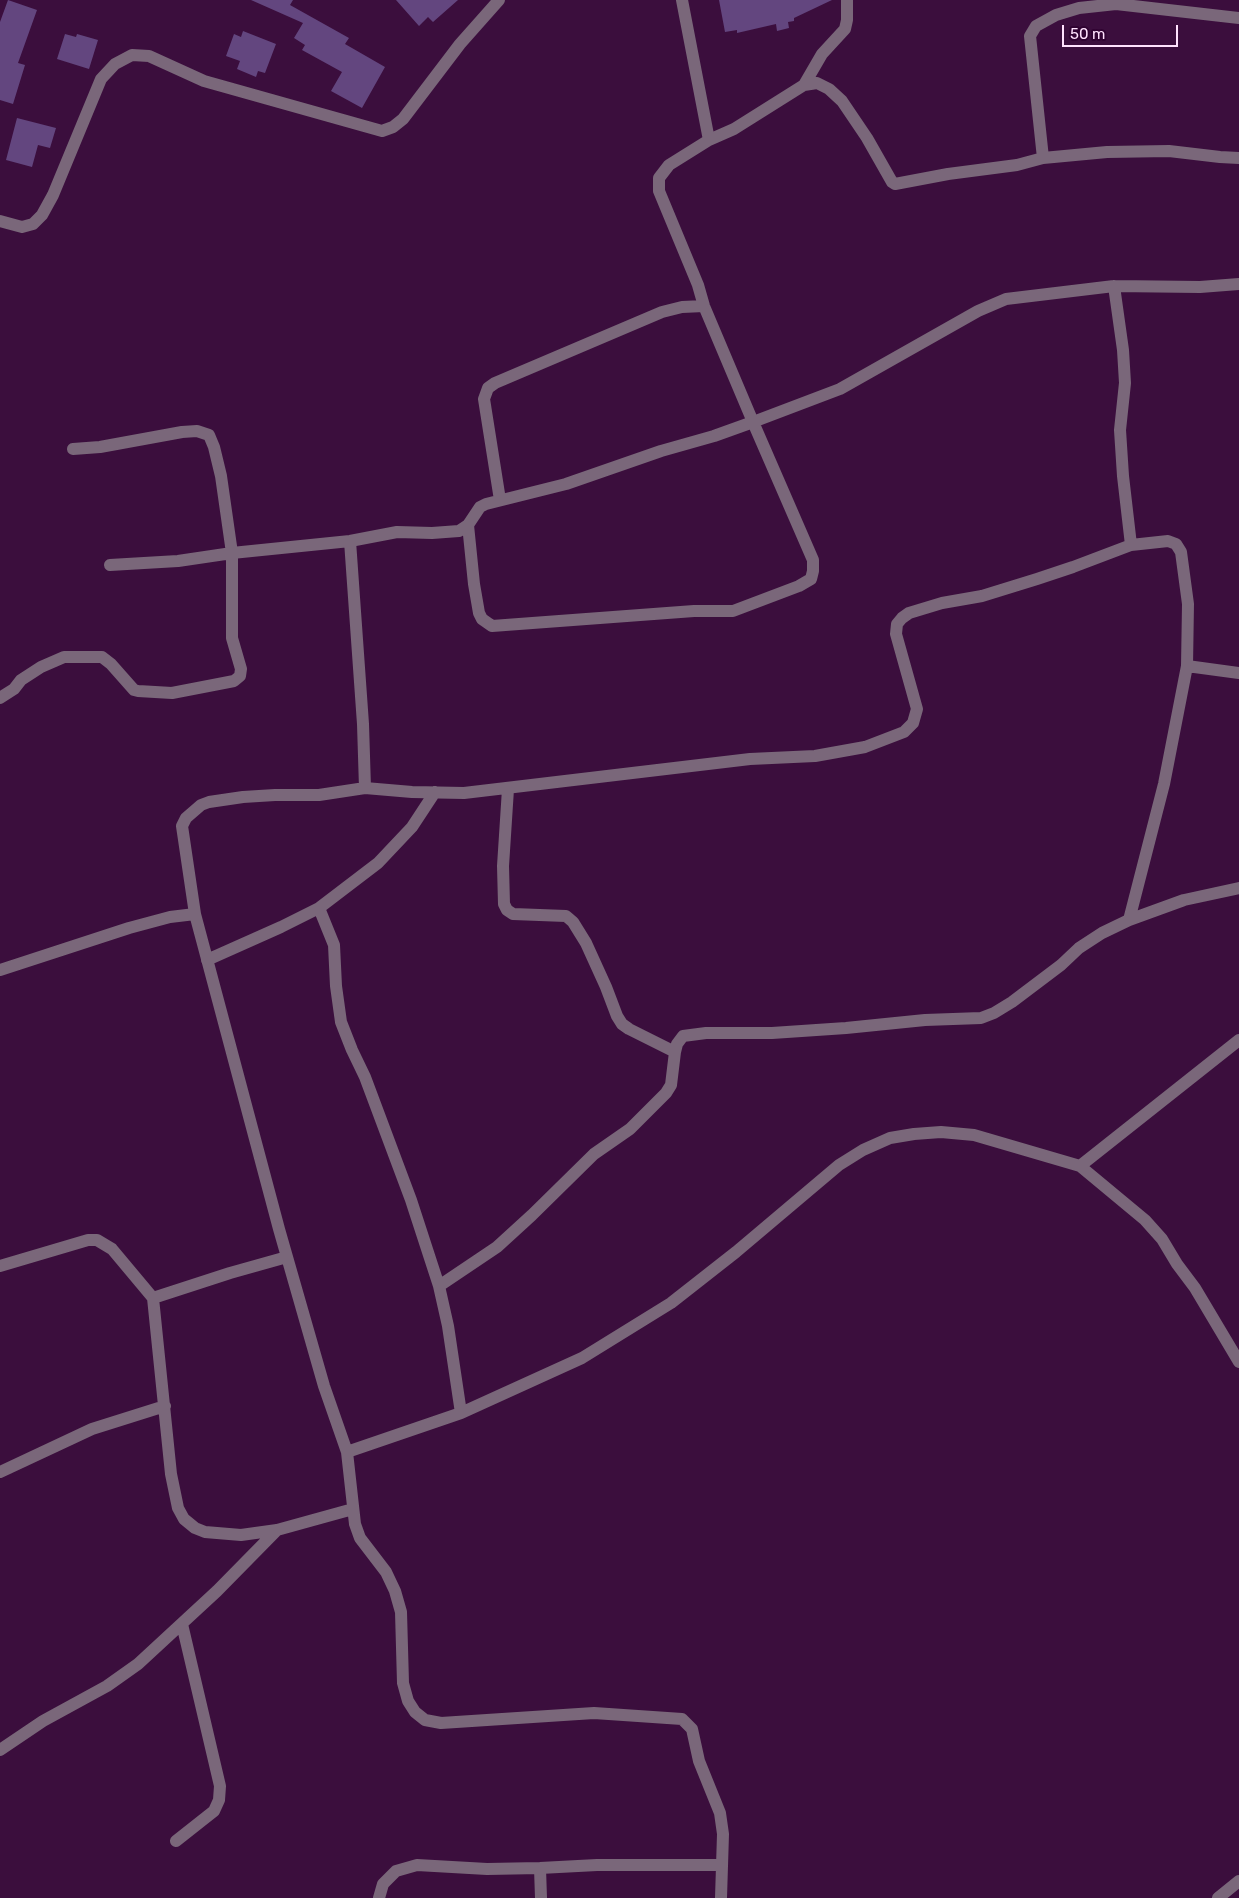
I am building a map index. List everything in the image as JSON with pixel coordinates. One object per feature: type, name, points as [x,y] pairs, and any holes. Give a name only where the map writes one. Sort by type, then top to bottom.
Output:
[{"type":"street","points":[[0,221],[22,226],[33,224],[42,215],[53,195],[100,79],[115,64],[132,55],[149,56],[204,81],[382,130],[393,127],[403,119],[460,44],[499,0]]},
{"type":"street","points":[[682,0],[709,140]]},
{"type":"street","points":[[804,85],[822,54],[845,29],[848,0]]},
{"type":"street","points":[[1043,158],[1030,36],[1036,26],[1056,15],[1079,8],[1116,4],[1239,18]]},
{"type":"street","points":[[468,525],[476,600],[482,619],[492,626],[694,611],[733,611],[788,591],[811,579],[813,560],[704,306],[698,285],[659,191],[659,178],[669,165],[709,140],[734,129],[804,85],[817,82],[829,89],[842,101],[867,138],[892,182],[896,184],[948,174],[1017,165],[1043,158],[1107,152],[1160,151],[1239,158]]},
{"type":"street","points":[[110,565],[178,561],[232,553],[350,541],[397,532],[432,533],[459,531],[468,525],[480,508],[500,500],[566,484],[661,451],[714,436],[840,388],[978,311],[1006,299],[1114,286],[1200,287],[1239,284]]},
{"type":"street","points":[[1114,286],[1123,350],[1125,383],[1120,430],[1122,476],[1131,545]]},
{"type":"street","points":[[500,500],[484,399],[488,388],[495,383],[662,312],[682,307],[704,306]]},
{"type":"street","points":[[0,698],[41,666],[64,657],[102,657],[111,664],[134,690],[138,691],[172,693],[234,682],[240,676],[241,669],[232,638],[232,553],[221,476],[209,435],[197,431],[182,432],[100,447],[73,449]]},
{"type":"street","points":[[350,541],[364,724],[365,788]]},
{"type":"street","points":[[721,1898],[723,1834],[720,1812],[699,1761],[692,1729],[682,1719],[594,1714],[441,1723],[425,1720],[415,1712],[408,1701],[403,1682],[401,1612],[395,1591],[386,1572],[360,1538],[355,1524],[347,1452],[324,1386],[287,1257],[207,960],[195,914],[182,826],[186,818],[201,805],[209,802],[243,798],[275,795],[319,795],[365,788],[464,793],[750,759],[815,756],[865,747],[904,732],[913,723],[917,709],[896,634],[897,624],[902,618],[942,603],[982,596],[1046,576],[1131,545],[1168,541],[1176,544],[1181,552],[1188,604],[1187,666],[1164,784],[1129,920]]},
{"type":"street","points":[[1187,666],[1239,673]]},
{"type":"street","points":[[508,789],[503,866],[504,904],[507,910],[513,914],[566,916],[573,922],[586,943],[622,1024],[674,1052]]},
{"type":"street","points":[[207,960],[281,927],[318,908],[378,863],[412,827],[435,792]]},
{"type":"street","points":[[439,1286],[497,1246],[532,1215],[594,1154],[630,1130],[666,1093],[670,1085],[674,1052],[683,1036],[706,1033],[781,1032],[925,1020],[982,1018],[994,1013],[1036,985],[1079,948],[1102,933],[1129,920],[1184,900],[1239,888]]},
{"type":"street","points":[[318,908],[334,945],[336,986],[341,1022],[365,1077],[411,1200],[439,1286],[448,1326],[461,1413]]},
{"type":"street","points":[[0,970],[170,916],[195,914]]},
{"type":"street","points":[[1080,1166],[1239,1040]]},
{"type":"street","points":[[347,1452],[461,1413],[582,1358],[670,1303],[736,1252],[839,1165],[863,1150],[890,1138],[914,1134],[941,1132],[974,1135],[1080,1166],[1145,1220],[1162,1239],[1177,1264],[1195,1288],[1239,1362]]},
{"type":"street","points":[[0,1266],[88,1240],[98,1240],[112,1249],[152,1298],[172,1474],[178,1508],[184,1520],[205,1532],[241,1535],[277,1530],[353,1509]]},
{"type":"street","points":[[152,1298],[287,1257]]},
{"type":"street","points":[[0,1472],[92,1429],[165,1406]]},
{"type":"street","points":[[0,1750],[43,1721],[107,1686],[138,1664],[182,1624],[277,1530]]},
{"type":"street","points":[[176,1841],[214,1810],[219,1800],[220,1786],[182,1624]]},
{"type":"street","points":[[378,1898],[383,1884],[396,1871],[417,1865],[487,1869],[597,1865],[722,1865]]},
{"type":"street","points":[[540,1868],[541,1898]]},
{"type":"street","points":[[1218,1898],[1239,1881]]},
{"type":"building","points":[[8,0],[37,10],[18,63],[25,65],[13,104],[0,100],[0,22]]},
{"type":"building","points":[[251,0],[293,0],[290,5],[349,38],[345,44],[385,67],[362,108],[331,91],[342,72],[302,50],[305,45],[294,38],[303,23]]},
{"type":"building","points":[[396,0],[458,0],[433,22],[428,17],[419,26]]},
{"type":"building","points":[[719,0],[832,0],[794,18],[794,21],[788,22],[789,28],[777,31],[776,24],[737,33],[737,30],[725,32]]},
{"type":"building","points":[[243,31],[276,44],[265,73],[258,71],[256,77],[237,69],[240,61],[226,56],[234,34],[241,37]]},
{"type":"building","points":[[65,34],[76,37],[77,34],[98,40],[89,69],[57,59]]},
{"type":"building","points":[[17,118],[56,128],[50,148],[38,145],[32,167],[6,160]]}]
